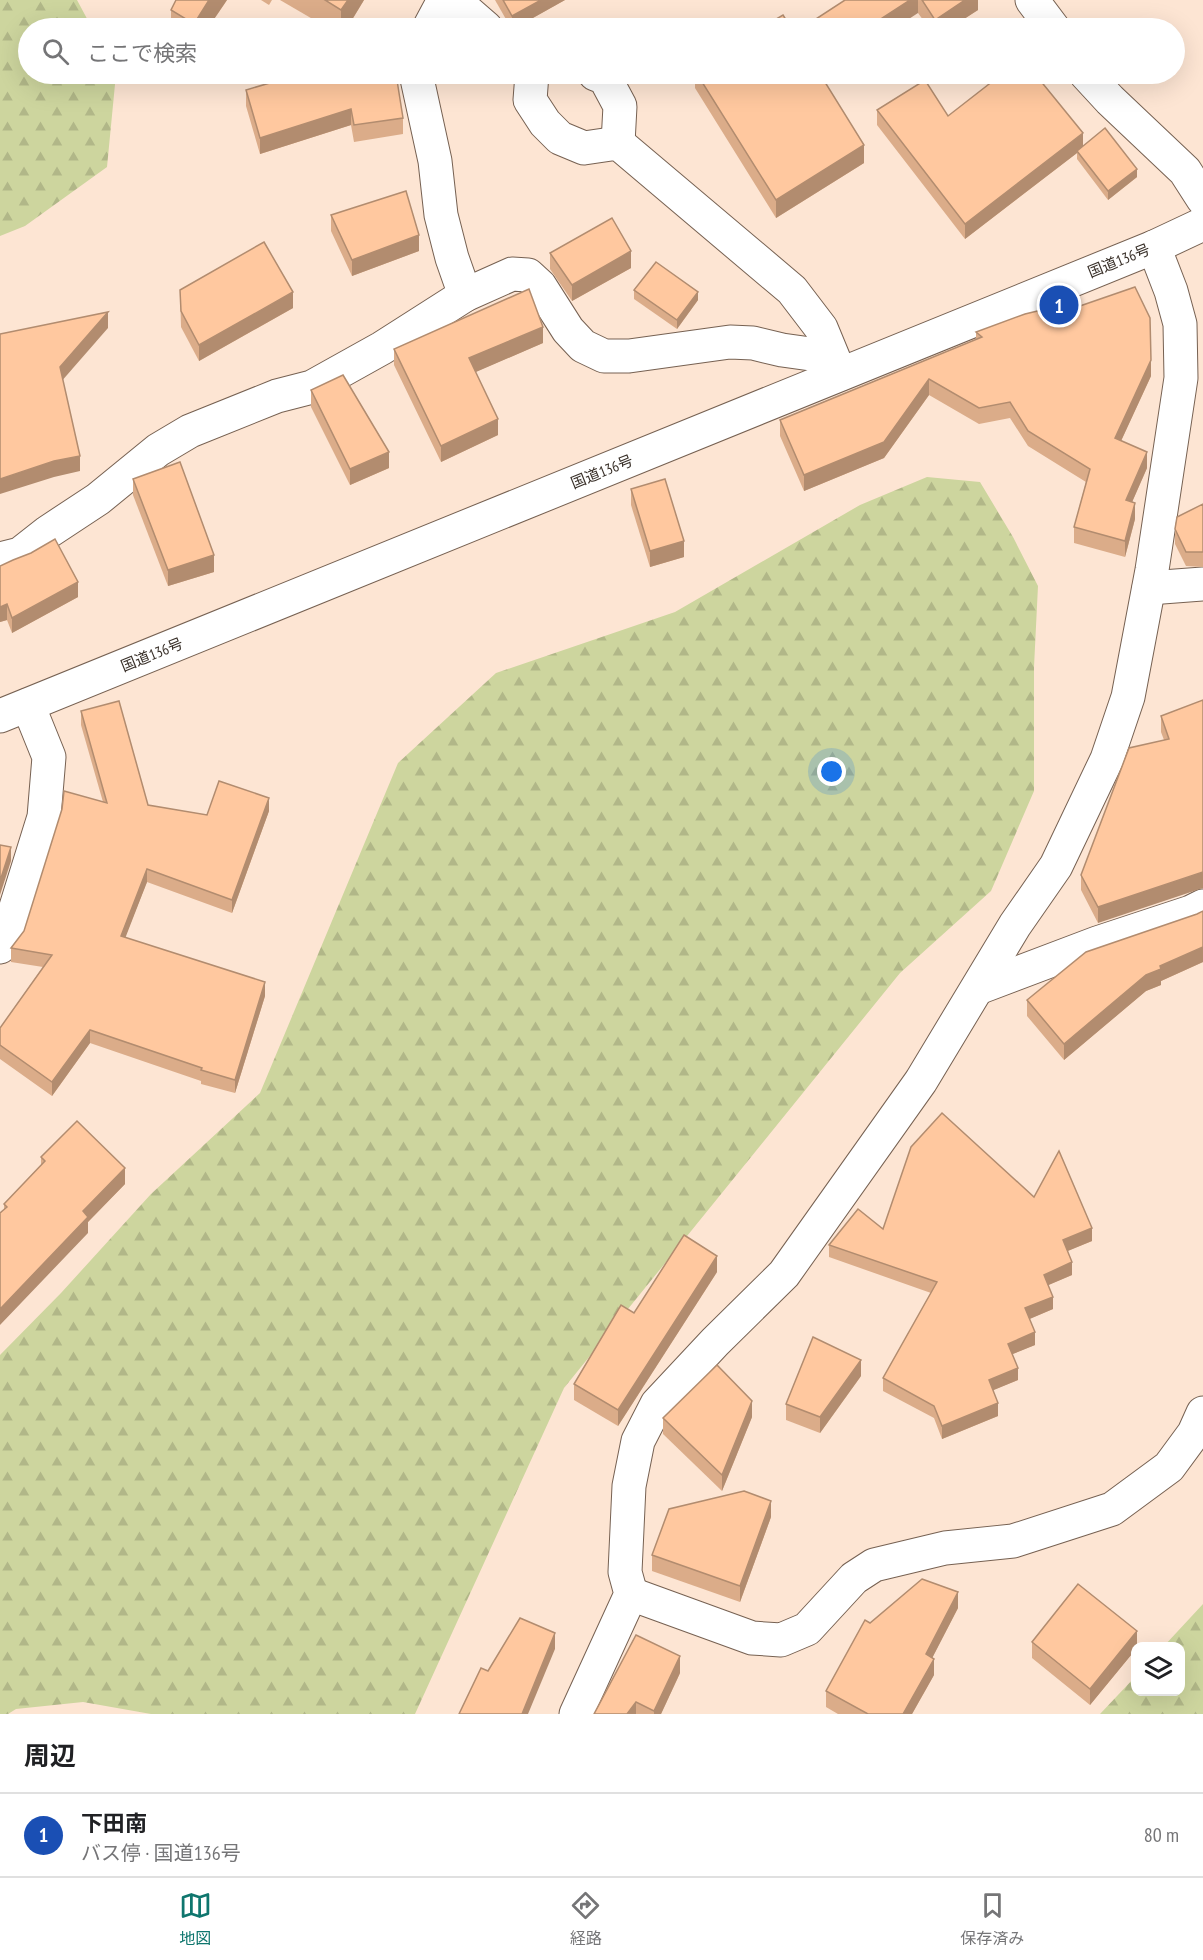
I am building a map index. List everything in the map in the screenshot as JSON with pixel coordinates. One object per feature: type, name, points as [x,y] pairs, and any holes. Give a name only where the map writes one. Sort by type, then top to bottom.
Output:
[{"type":"main road","points":[[434,18],[444,0]]},
{"type":"main road","points":[[454,0],[475,18]]},
{"type":"main road","points":[[1032,0],[1046,18]]},
{"type":"main road","points":[[418,84],[435,161],[441,215],[452,258],[465,295]]},
{"type":"main road","points":[[531,84],[530,99],[545,123],[560,138],[584,148],[618,143],[792,290],[821,328],[836,366]]},
{"type":"main road","points":[[608,84],[620,106],[618,143]]},
{"type":"main road","points":[[1095,84],[1185,171],[1203,199]]},
{"type":"main road","name":"国道136号","points":[[14,711],[836,366],[1154,247],[1203,224]]},
{"type":"main road","points":[[576,1714],[631,1594],[625,1572],[629,1486],[638,1441],[657,1404],[715,1342],[784,1274],[921,1082],[1015,925],[1056,866],[1107,759],[1128,697],[1149,588],[1181,378],[1180,324],[1171,291],[1154,247]]},
{"type":"main road","points":[[0,559],[20,554],[48,532],[98,499],[158,450],[190,431],[277,396],[312,387],[382,348],[465,295],[512,274],[528,275],[540,286],[568,330],[583,346],[604,356],[629,356],[730,342],[753,343],[836,366]]},
{"type":"main road","points":[[1149,588],[1203,584]]},
{"type":"main road","points":[[0,948],[6,939],[44,817],[49,757],[14,711]]},
{"type":"main road","points":[[978,988],[1203,906]]},
{"type":"main road","points":[[631,1594],[752,1638],[781,1640],[807,1629],[854,1578],[874,1565],[945,1548],[1013,1541],[1112,1509],[1169,1467],[1194,1433],[1203,1413]]},
{"type":"green space","points":[[0,0],[77,0],[87,18],[18,18],[18,84],[115,84],[107,167],[25,226],[0,236]]},
{"type":"green space","points":[[927,477],[980,482],[1013,537],[1038,586],[1034,667],[1034,791],[991,891],[900,973],[564,1388],[415,1714],[151,1714],[83,1702],[16,1709],[8,1714],[0,1714],[0,1355],[61,1293],[151,1194],[260,1093],[398,763],[496,673],[675,612],[860,505]]},
{"type":"green space","points":[[1203,1604],[1203,1714],[1100,1714],[1131,1681],[1131,1696],[1185,1696],[1185,1642],[1168,1642]]},
{"type":"building","points":[[176,0],[209,0],[198,18],[184,18],[171,10]]},
{"type":"building","points":[[325,0],[348,0],[341,10]]},
{"type":"building","points":[[503,0],[541,0],[512,16]]},
{"type":"building","points":[[845,0],[910,0],[882,18],[817,18]]},
{"type":"building","points":[[922,0],[965,0],[938,18],[934,18]]},
{"type":"building","points":[[266,84],[398,84],[403,118],[354,125],[351,109],[260,138],[246,90]]},
{"type":"building","points":[[703,84],[826,84],[864,145],[776,200]]},
{"type":"building","points":[[919,84],[928,84],[948,116],[989,84],[1043,84],[1083,133],[965,224],[877,110]]},
{"type":"building","points":[[1105,128],[1137,169],[1108,191],[1077,151]]},
{"type":"building","points":[[406,191],[419,235],[352,260],[331,215]]},
{"type":"building","points":[[612,218],[631,251],[572,285],[550,253]]},
{"type":"building","points":[[264,242],[293,292],[199,345],[181,311],[180,290]]},
{"type":"building","points":[[656,262],[698,292],[677,320],[634,290]]},
{"type":"building","points":[[1135,287],[1150,318],[1151,360],[1115,438],[1147,452],[1126,500],[1135,503],[1125,541],[1074,527],[1090,469],[1028,431],[1010,402],[979,408],[929,379],[884,442],[804,475],[780,420],[982,337],[976,332],[1025,314],[1075,302],[1077,307]]},
{"type":"building","points":[[529,289],[543,327],[469,358],[498,419],[441,446],[394,349]]},
{"type":"building","points":[[108,312],[60,367],[80,456],[54,461],[0,479],[0,334]]},
{"type":"building","points":[[343,375],[389,452],[350,469],[311,390]]},
{"type":"building","points":[[180,462],[214,555],[168,570],[133,479]]},
{"type":"building","points":[[665,479],[684,541],[650,551],[631,489]]},
{"type":"building","points":[[1203,504],[1203,552],[1186,552],[1175,529],[1177,517]]},
{"type":"building","points":[[55,539],[78,582],[12,618],[7,604],[0,607],[0,566],[31,553]]},
{"type":"building","points":[[1203,700],[1203,872],[1098,907],[1081,875],[1129,748],[1169,739],[1161,716]]},
{"type":"building","points":[[119,701],[148,805],[207,815],[219,781],[269,798],[232,900],[147,869],[121,936],[265,982],[235,1080],[90,1030],[52,1082],[0,1045],[0,1028],[52,955],[11,948],[24,931],[62,809],[64,791],[107,803],[81,711]]},
{"type":"building","points":[[0,845],[11,847],[0,881]]},
{"type":"building","points":[[1203,911],[1203,947],[1160,966],[1161,969],[1146,975],[1064,1044],[1027,1000],[1086,952]]},
{"type":"building","points":[[942,1113],[1034,1197],[1059,1151],[1092,1228],[1063,1240],[1072,1262],[1044,1275],[1053,1297],[1025,1308],[1035,1332],[1008,1344],[1018,1368],[989,1380],[998,1403],[942,1426],[934,1406],[883,1378],[937,1282],[829,1245],[858,1209],[883,1229],[911,1147]]},
{"type":"building","points":[[77,1121],[125,1168],[83,1211],[88,1217],[0,1309],[0,1213],[7,1207],[4,1204],[45,1161],[41,1157]]},
{"type":"building","points":[[684,1235],[717,1256],[618,1410],[574,1384],[621,1305],[634,1313]]},
{"type":"building","points":[[813,1337],[861,1360],[820,1417],[786,1404]]},
{"type":"building","points":[[717,1365],[752,1401],[722,1475],[663,1418]]},
{"type":"building","points":[[744,1491],[771,1501],[740,1586],[652,1555],[669,1509]]},
{"type":"building","points":[[922,1579],[958,1592],[926,1654],[934,1659],[903,1714],[868,1714],[826,1691],[865,1620],[870,1623]]},
{"type":"building","points":[[1078,1584],[1137,1631],[1090,1689],[1032,1642]]},
{"type":"building","points":[[520,1618],[555,1633],[522,1714],[459,1714],[481,1668],[488,1671]]},
{"type":"building","points":[[636,1635],[680,1656],[654,1711],[636,1702],[627,1714],[594,1714]]},
{"type":"place","name":"下田南","points":[[1059,305]]}]
